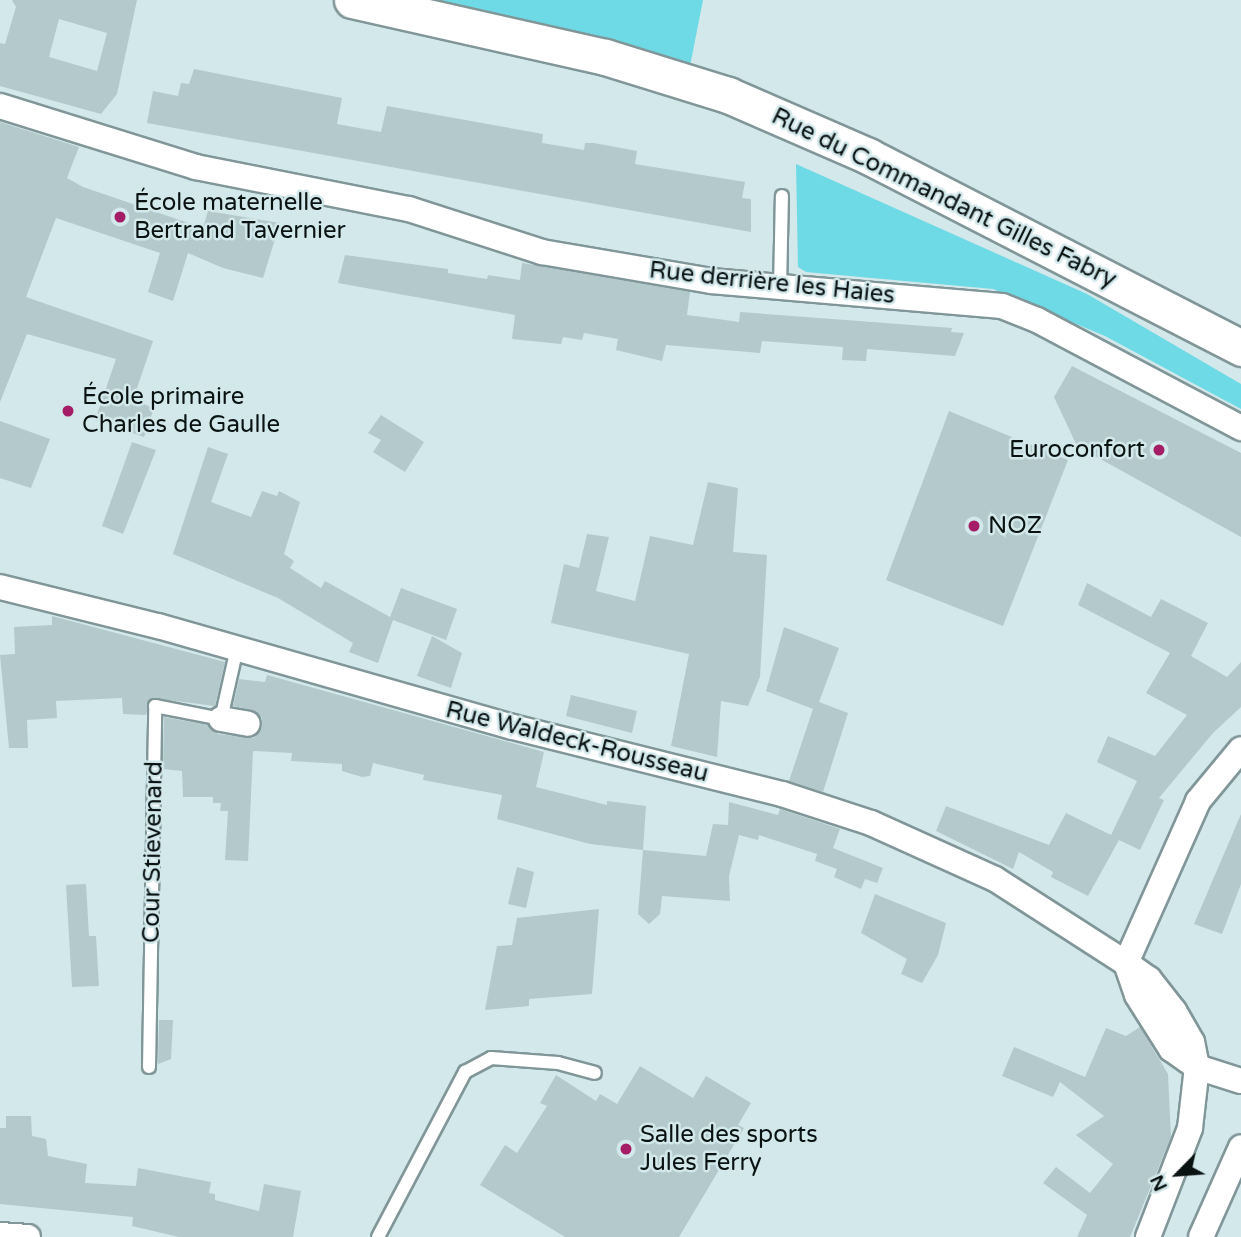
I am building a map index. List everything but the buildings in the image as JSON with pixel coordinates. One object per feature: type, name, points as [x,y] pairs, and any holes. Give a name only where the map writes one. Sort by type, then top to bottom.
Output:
[{"type":"street","name":"Rue du Commandant Gilles Fabry","points":[[352,0],[606,57],[748,103],[921,182],[1241,348]]},
{"type":"street","name":"Rue derrière les Haies","points":[[0,106],[196,167],[409,209],[542,252],[675,276],[780,288],[1002,306],[1037,320],[1241,428]]},
{"type":"street","name":"Rue Waldeck-Rousseau","points":[[0,587],[158,626],[504,725],[782,794],[862,820],[995,879],[1126,963]]},
{"type":"street","name":"Cour Stievenard","points":[[222,719],[248,724]]},
{"type":"street","points":[[1241,749],[1198,801],[1126,963],[1137,995],[1171,1048],[1197,1067],[1241,1081]]},
{"type":"street","points":[[1148,1237],[1190,1128],[1197,1067]]},
{"type":"street","points":[[1201,1237],[1241,1147]]},
{"type":"street","points":[[0,1235],[28,1237]]},
{"type":"lane","points":[[780,288],[782,196]]},
{"type":"lane","points":[[222,719],[237,648]]},
{"type":"lane","name":"Cour Stievenard","points":[[149,1067],[155,706],[222,719]]},
{"type":"lane","points":[[378,1237],[465,1072],[491,1058],[558,1063],[595,1073]]},
{"type":"shaded area","points":[[419,0],[703,0],[690,66]]},
{"type":"shaded area","points":[[796,164],[1087,294],[1241,384],[1241,409],[1105,336],[993,289],[806,272],[798,267]]},
{"type":"place","name":"École maternelle Bertrand Tavernier","points":[[120,217]]},
{"type":"place","name":"École primaire Charles de Gaulle","points":[[68,411]]},
{"type":"place","name":"Euroconfort","points":[[1159,450]]},
{"type":"place","name":"NOZ","points":[[974,526]]},
{"type":"place","name":"Salle des sports Jules Ferry","points":[[626,1149]]}]
